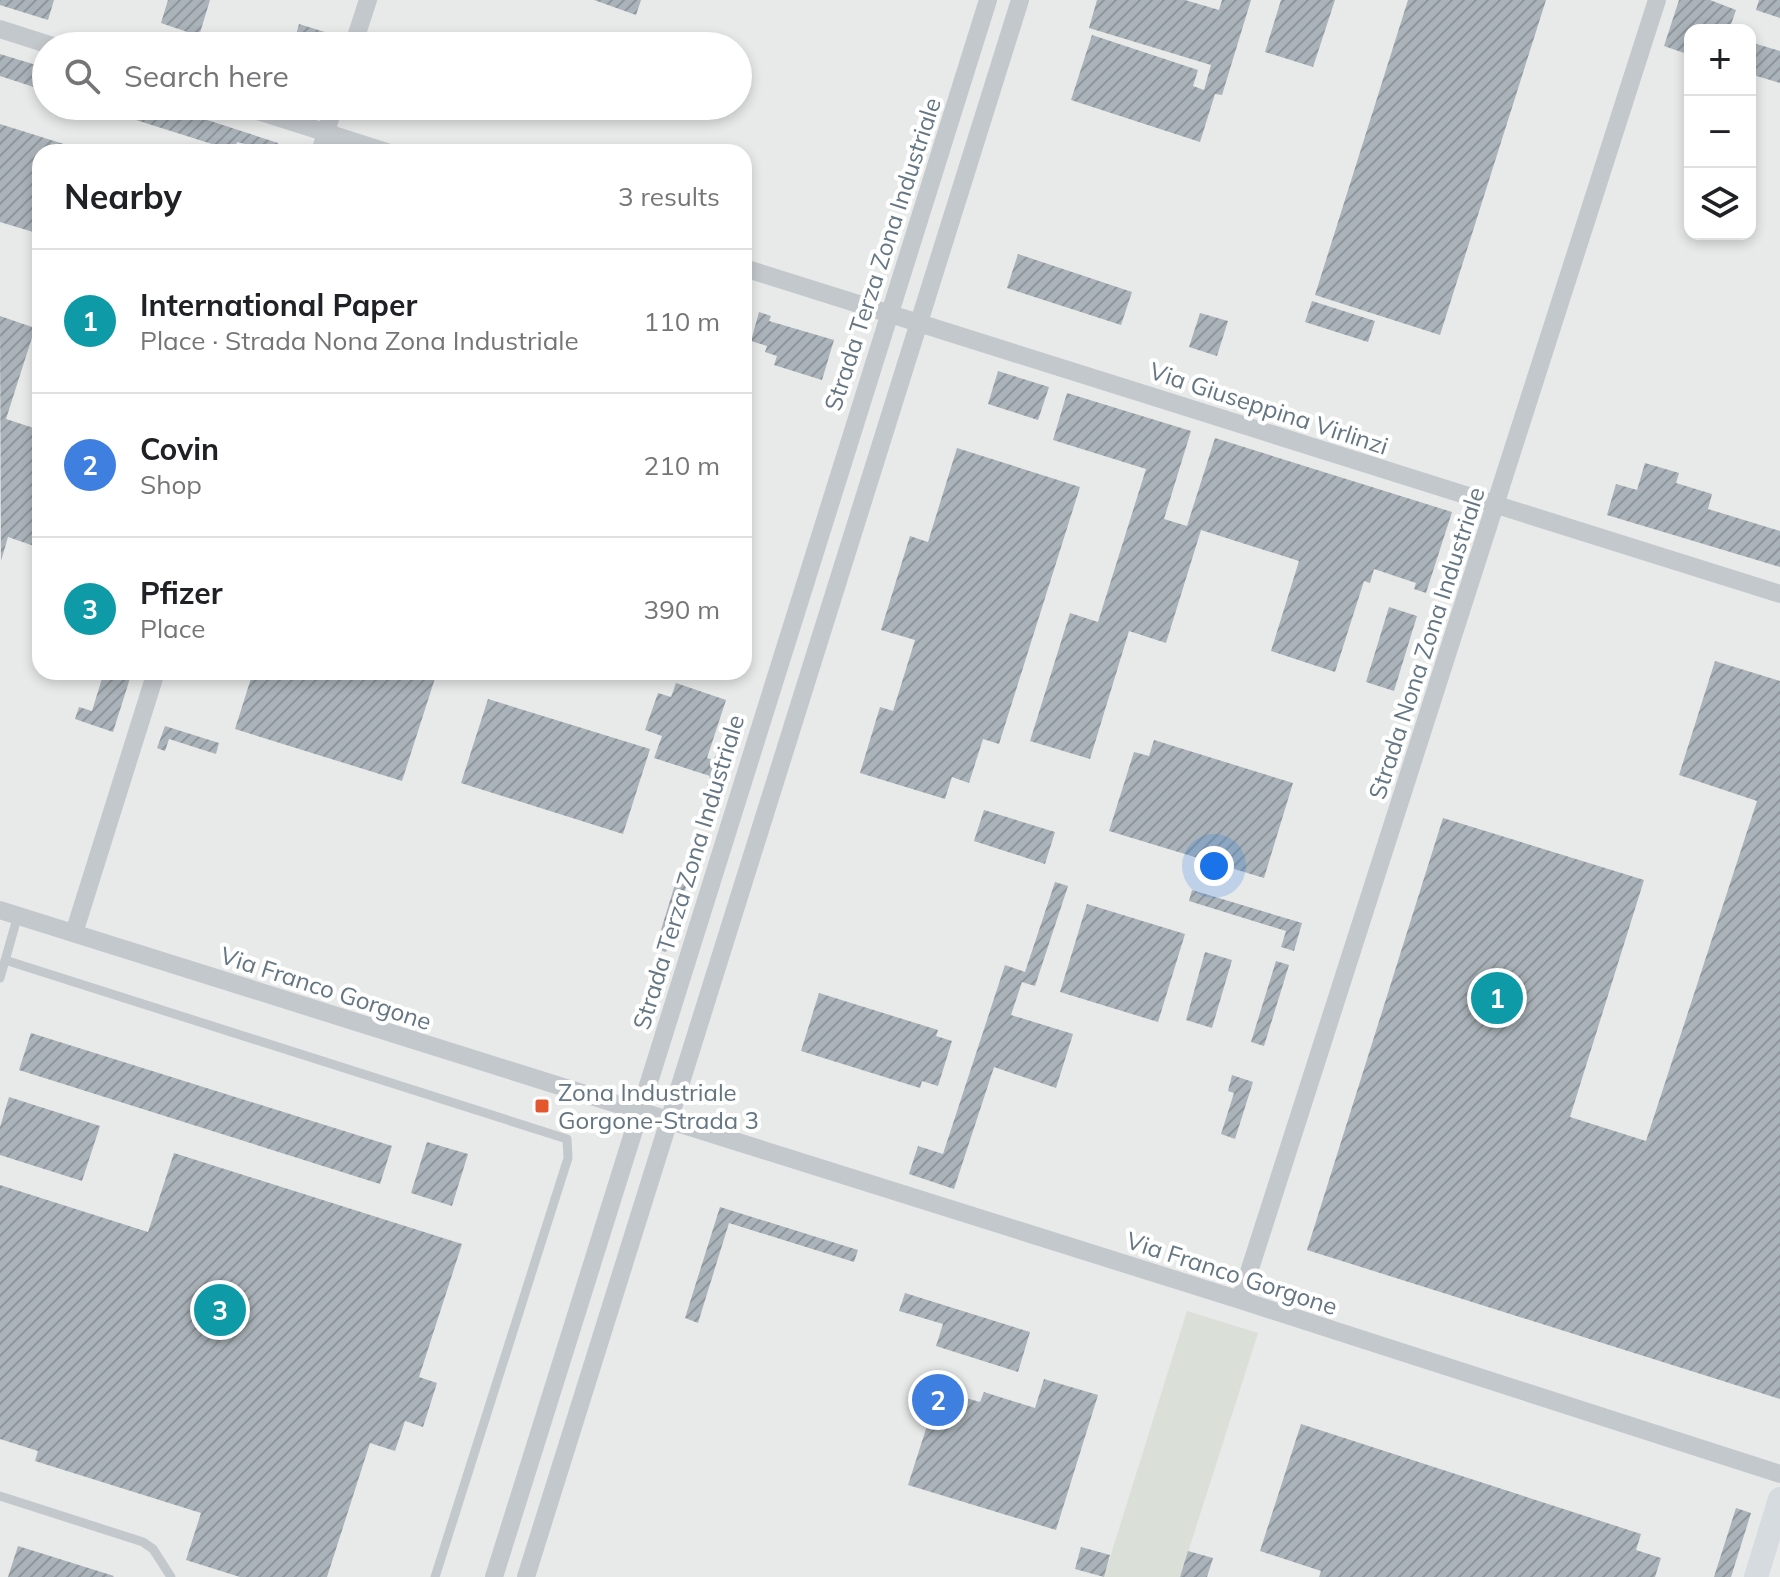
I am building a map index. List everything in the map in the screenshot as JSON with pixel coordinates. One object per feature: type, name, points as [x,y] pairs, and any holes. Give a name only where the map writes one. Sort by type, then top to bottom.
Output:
[{"type":"main road","points":[[1756,1577],[1780,1499]]},
{"type":"street","points":[[358,32],[368,0]]},
{"type":"street","name":"Strada Terza Zona Industriale","points":[[494,1577],[637,1112],[988,0]]},
{"type":"street","points":[[526,1577],[1020,0]]},
{"type":"street","name":"Strada Nona Zona Industriale","points":[[1240,1300],[1657,0]]},
{"type":"street","points":[[0,29],[32,39]]},
{"type":"street","points":[[286,120],[361,144]]},
{"type":"street","points":[[323,144],[330,120]]},
{"type":"street","name":"Via Giuseppina Virlinzi","points":[[752,270],[1780,594]]},
{"type":"street","points":[[74,933],[153,680]]},
{"type":"street","name":"Via Franco Gorgone","points":[[9,912],[1240,1300],[1780,1474]]},
{"type":"lane","points":[[0,978],[5,960],[9,912]]},
{"type":"lane","points":[[5,960],[567,1139],[568,1158],[435,1577]]},
{"type":"lane","points":[[0,1496],[143,1542],[153,1549],[171,1577]]},
{"type":"shaded area","points":[[0,0],[1780,0],[1780,1577],[0,1577]]},
{"type":"shaded area","points":[[1187,1311],[1258,1333],[1180,1577],[1104,1577]]},
{"type":"building","points":[[0,0],[54,0],[48,20],[0,5]]},
{"type":"building","points":[[168,0],[210,0],[200,32],[187,32],[161,23]]},
{"type":"building","points":[[594,0],[641,0],[636,15]]},
{"type":"building","points":[[1097,0],[1185,0],[1219,10],[1222,0],[1251,0],[1222,95],[1215,94],[1200,142],[1071,100],[1092,35],[1198,70],[1193,86],[1204,90],[1211,65],[1089,28]]},
{"type":"building","points":[[1281,0],[1335,0],[1313,67],[1265,52]]},
{"type":"building","points":[[1408,0],[1546,0],[1440,335],[1315,295]]},
{"type":"building","points":[[1679,0],[1710,0],[1736,10],[1731,24],[1684,24],[1684,53],[1664,46]]},
{"type":"building","points":[[1759,0],[1780,0],[1780,18],[1756,10]]},
{"type":"building","points":[[299,24],[325,32],[297,32]]},
{"type":"building","points":[[1756,44],[1780,51],[1780,83],[1756,76]]},
{"type":"building","points":[[0,54],[32,64],[32,86],[0,76]]},
{"type":"building","points":[[136,120],[207,120],[278,143],[212,144]]},
{"type":"building","points":[[0,124],[64,144],[32,144],[32,232],[0,222]]},
{"type":"building","points":[[1018,254],[1132,292],[1121,325],[1007,288]]},
{"type":"building","points":[[1312,301],[1375,321],[1368,342],[1305,322]]},
{"type":"building","points":[[759,312],[771,316],[769,321],[834,340],[822,380],[774,365],[777,356],[765,352],[767,346],[752,341]]},
{"type":"building","points":[[1200,313],[1228,321],[1217,356],[1189,347]]},
{"type":"building","points":[[0,316],[32,327],[32,337],[6,419],[32,427],[32,545],[8,537],[1,561]]},
{"type":"building","points":[[998,371],[1049,387],[1038,420],[988,404]]},
{"type":"building","points":[[1067,393],[1191,431],[1164,519],[1187,526],[1215,438],[1452,512],[1426,593],[1414,589],[1416,583],[1374,569],[1370,583],[1364,581],[1335,672],[1271,651],[1299,561],[1201,530],[1166,643],[1129,631],[1090,759],[1030,741],[1070,613],[1098,622],[1146,469],[1053,440]]},
{"type":"building","points":[[957,448],[1080,487],[999,744],[983,739],[969,783],[952,777],[945,799],[860,773],[880,707],[893,711],[915,640],[881,630],[910,536],[928,542]]},
{"type":"building","points":[[1645,463],[1679,473],[1676,483],[1712,494],[1708,509],[1780,531],[1780,567],[1607,515],[1616,484],[1637,490]]},
{"type":"building","points":[[1389,607],[1417,616],[1394,691],[1366,682]]},
{"type":"building","points":[[1715,661],[1780,681],[1780,1399],[1307,1250],[1443,818],[1644,880],[1570,1117],[1646,1141],[1757,801],[1679,775]]},
{"type":"building","points":[[102,680],[129,680],[113,732],[75,719],[79,707],[92,711]]},
{"type":"building","points":[[250,680],[434,680],[402,781],[235,729]]},
{"type":"building","points":[[676,683],[726,700],[707,758],[714,760],[715,756],[726,759],[715,793],[706,790],[710,776],[654,758],[662,736],[645,730],[658,693],[671,697]]},
{"type":"building","points":[[488,699],[650,749],[623,834],[461,783]]},
{"type":"building","points":[[165,726],[219,743],[216,754],[169,739],[165,751],[157,748]]},
{"type":"building","points":[[1154,740],[1293,783],[1264,878],[1109,831],[1134,752],[1149,756]]},
{"type":"building","points":[[984,810],[1055,832],[1045,864],[974,841]]},
{"type":"building","points":[[680,868],[691,871],[666,952],[659,950],[665,931],[661,930]]},
{"type":"building","points":[[1055,882],[1068,886],[1035,986],[1022,982],[1011,1015],[1073,1034],[1056,1088],[994,1067],[954,1189],[909,1174],[918,1146],[943,1154],[1005,965],[1025,972]]},
{"type":"building","points":[[1192,890],[1302,923],[1294,951],[1281,947],[1286,931],[1189,901]]},
{"type":"building","points":[[1087,904],[1185,934],[1158,1022],[1060,992]]},
{"type":"building","points":[[1205,952],[1232,960],[1212,1028],[1186,1020]]},
{"type":"building","points":[[1276,961],[1289,965],[1264,1046],[1251,1042]]},
{"type":"building","points":[[819,993],[938,1030],[936,1036],[952,1041],[938,1086],[922,1081],[920,1088],[801,1051]]},
{"type":"building","points":[[31,1033],[392,1146],[380,1184],[19,1070]]},
{"type":"building","points":[[1232,1075],[1253,1082],[1235,1139],[1221,1134],[1234,1093],[1228,1091]]},
{"type":"building","points":[[9,1097],[100,1126],[82,1181],[0,1155],[0,1127]]},
{"type":"building","points":[[427,1142],[468,1154],[452,1206],[411,1193]]},
{"type":"building","points":[[174,1153],[462,1244],[419,1377],[437,1383],[423,1427],[405,1421],[395,1451],[370,1443],[327,1577],[240,1577],[186,1560],[201,1513],[35,1461],[38,1451],[0,1439],[0,1185],[148,1232]]},
{"type":"building","points":[[720,1207],[858,1250],[854,1262],[729,1223],[698,1323],[685,1318]]},
{"type":"building","points":[[905,1293],[1030,1332],[1018,1372],[936,1346],[943,1324],[899,1311]]},
{"type":"building","points":[[1044,1379],[1098,1395],[1056,1530],[908,1485],[934,1404],[947,1408],[952,1394],[980,1402],[984,1392],[1035,1408]]},
{"type":"building","points":[[1301,1424],[1641,1534],[1636,1550],[1661,1558],[1655,1577],[1319,1577],[1321,1571],[1260,1551]]},
{"type":"building","points":[[1736,1508],[1751,1513],[1731,1577],[1714,1577]]},
{"type":"building","points":[[18,1546],[114,1576],[8,1577]]},
{"type":"building","points":[[1081,1547],[1110,1555],[1104,1577],[1075,1569]]},
{"type":"building","points":[[1188,1551],[1213,1558],[1207,1577],[1180,1577]]},
{"type":"place","name":"International Paper","points":[[1497,998]]},
{"type":"place","name":"Zona Industriale Gorgone-Strada 3","points":[[542,1106]]},
{"type":"place","name":"Pfizer","points":[[220,1310]]},
{"type":"place","name":"Covin","points":[[938,1400]]}]
